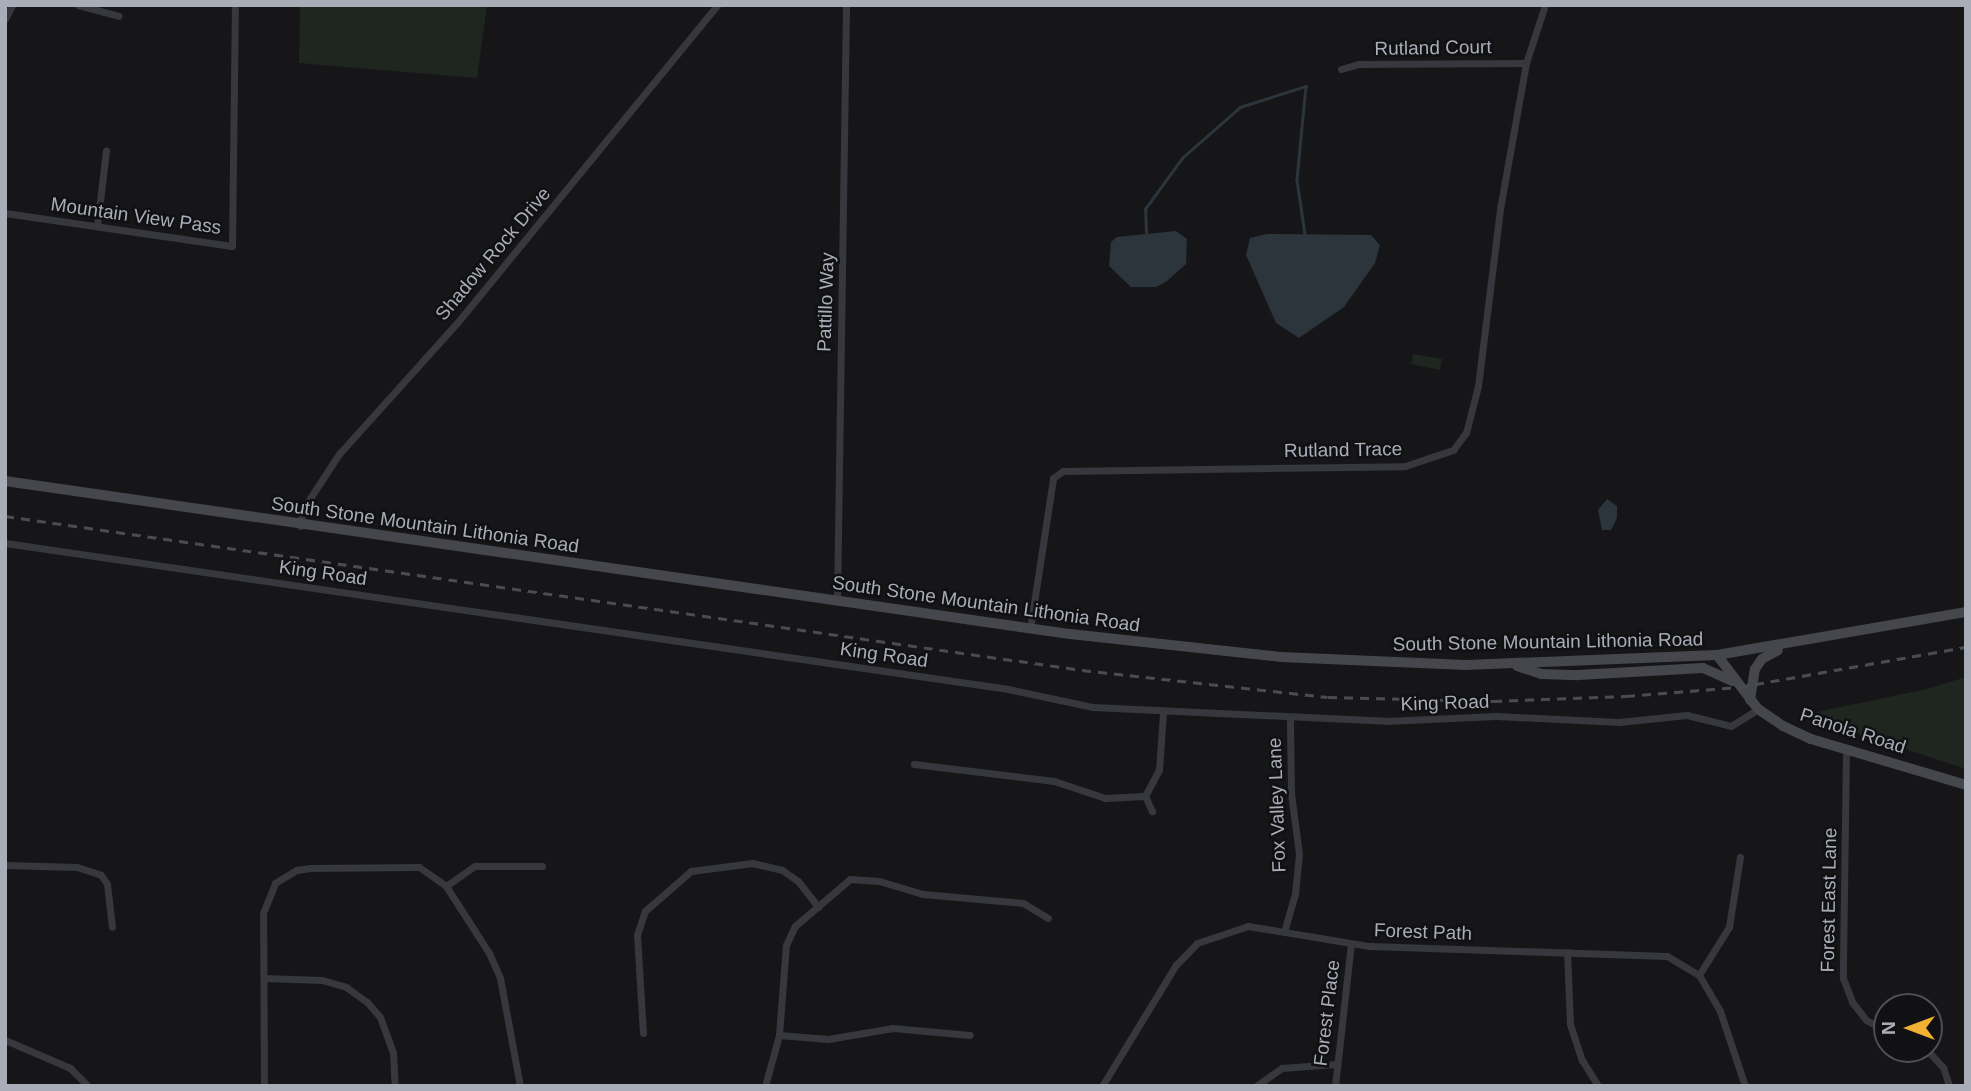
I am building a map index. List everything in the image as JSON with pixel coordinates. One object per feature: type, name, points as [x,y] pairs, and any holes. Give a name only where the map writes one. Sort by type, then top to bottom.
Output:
[{"type":"main road","name":"South Stone Mountain Lithonia Road","points":[[5,481],[300,526],[1030,629],[1269,656],[1510,664],[1717,655],[1785,646],[1966,611]]},
{"type":"main road","points":[[1750,700],[1755,670],[1762,659],[1785,646]]},
{"type":"main road","name":"Panola Road","points":[[1717,655],[1734,681],[1758,709],[1811,739],[1966,785]]},
{"type":"main road","points":[[1510,664],[1541,674],[1577,675],[1703,668],[1734,681]]},
{"type":"street","points":[[5,19],[12,5]]},
{"type":"street","points":[[78,5],[119,16]]},
{"type":"street","name":"Mountain View Pass","points":[[5,213],[232,246],[235,5]]},
{"type":"street","name":"Shadow Rock Drive","points":[[300,526],[303,509],[339,454],[457,323],[717,5]]},
{"type":"street","name":"Pattillo Way","points":[[836,601],[846,5]]},
{"type":"street","name":"Rutland Trace","points":[[1030,629],[1053,478],[1063,471],[1405,466],[1454,450],[1466,433],[1478,386],[1492,255],[1526,63],[1545,5]]},
{"type":"street","name":"Rutland Court","points":[[1340,69],[1357,64],[1526,63]]},
{"type":"street","points":[[97,226],[106,151]]},
{"type":"street","name":"King Road","points":[[5,543],[1008,689],[1093,707],[1163,713],[1386,721],[1496,716],[1619,722],[1687,715],[1731,726],[1758,709]]},
{"type":"street","points":[[1145,796],[1159,770],[1163,713]]},
{"type":"street","name":"Fox Valley Lane","points":[[1284,932],[1295,894],[1298,854],[1291,793],[1290,718]]},
{"type":"street","name":"Forest East Lane","points":[[1846,750],[1843,978],[1852,1002],[1866,1020],[1873,1024]]},
{"type":"street","points":[[914,764],[1054,781],[1105,798],[1145,796]]},
{"type":"street","points":[[1145,796],[1152,811]]},
{"type":"street","points":[[1699,975],[1729,927],[1740,857]]},
{"type":"street","points":[[643,1033],[638,935],[645,911],[691,871],[752,863],[782,870],[799,881],[818,907]]},
{"type":"street","points":[[5,865],[93,870],[107,884],[112,927]]},
{"type":"street","points":[[446,886],[475,866],[542,866]]},
{"type":"street","points":[[264,1086],[263,913],[268,893],[285,875],[310,868],[419,867],[446,886],[500,978],[520,1086]]},
{"type":"street","points":[[765,1086],[779,1035],[786,945],[795,926],[850,879],[879,881],[922,894],[1023,903],[1048,918]]},
{"type":"street","name":"Forest Path","points":[[1102,1086],[1175,965],[1197,943],[1248,926],[1351,944],[1667,956],[1699,975],[1720,1011],[1745,1086]]},
{"type":"street","name":"Forest Place","points":[[1335,1086],[1335,1064],[1351,944]]},
{"type":"street","points":[[1567,952],[1570,1024],[1582,1060],[1598,1086]]},
{"type":"street","points":[[264,978],[322,979],[346,987],[367,1002],[380,1017],[393,1053],[395,1086]]},
{"type":"street","points":[[779,1035],[828,1039],[893,1028],[971,1035]]},
{"type":"street","points":[[5,1041],[60,1063],[88,1086]]},
{"type":"street","points":[[1939,1063],[1949,1086]]},
{"type":"street","points":[[1256,1086],[1282,1068],[1335,1064]]},
{"type":"shaded area","points":[[300,5],[487,5],[477,78],[299,63]]},
{"type":"shaded area","points":[[1176,231],[1187,239],[1186,264],[1156,287],[1131,287],[1109,266],[1111,242],[1117,237]]},
{"type":"shaded area","points":[[1267,234],[1371,235],[1380,245],[1375,263],[1344,307],[1299,338],[1276,323],[1246,255],[1250,238]]},
{"type":"shaded area","points":[[1413,354],[1442,359],[1440,370],[1411,364]]},
{"type":"shaded area","points":[[1607,499],[1617,506],[1617,518],[1611,530],[1602,530],[1598,510]]},
{"type":"shaded area","points":[[1966,677],[1966,769],[1802,715],[1927,689]]},
{"type":"waterway","points":[[1146,233],[1145,209],[1182,158],[1240,107],[1306,86],[1297,180],[1305,234]]},
{"type":"railway","points":[[5,516],[1082,670],[1328,697],[1493,701],[1626,696],[1739,687],[1966,647]]}]
